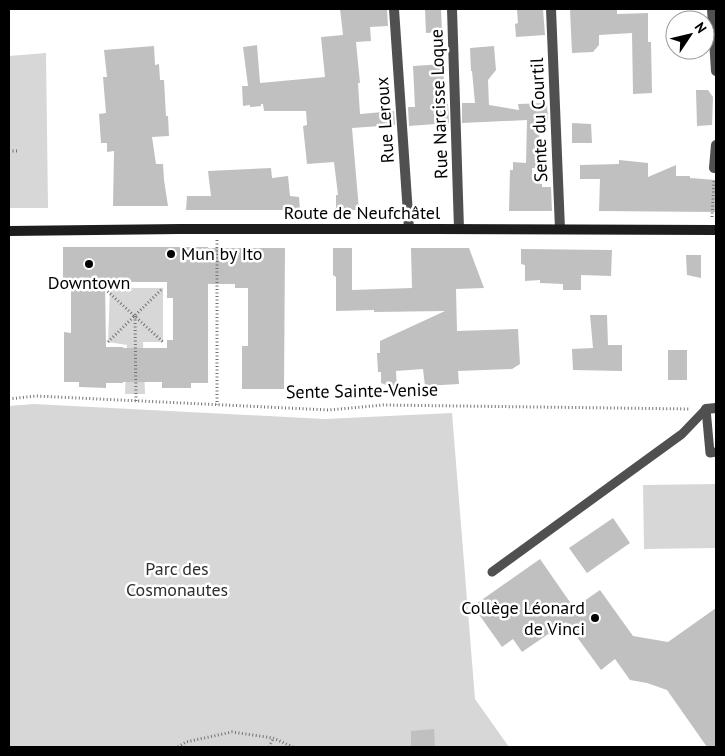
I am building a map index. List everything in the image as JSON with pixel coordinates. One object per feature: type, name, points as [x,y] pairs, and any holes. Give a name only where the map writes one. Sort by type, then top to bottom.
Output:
[{"type":"main road","name":"Route de Neufchâtel","points":[[9,231],[180,229],[715,230]]},
{"type":"street","name":"Rue Leroux","points":[[394,9],[409,229]]},
{"type":"street","name":"Rue Narcisse Loque","points":[[452,9],[459,229]]},
{"type":"street","name":"Sente du Courtil","points":[[550,9],[560,229]]},
{"type":"street","points":[[712,9],[716,71]]},
{"type":"street","points":[[714,168],[716,145]]},
{"type":"lane","points":[[711,409],[710,453],[716,452]]},
{"type":"lane","points":[[492,572],[682,434],[711,409]]},
{"type":"path","points":[[9,151],[18,151]]},
{"type":"path","points":[[714,168],[712,216],[715,230]]},
{"type":"path","points":[[217,230],[217,405]]},
{"type":"path","points":[[108,342],[163,288]]},
{"type":"path","points":[[105,289],[163,342]]},
{"type":"path","points":[[136,316],[136,401]]},
{"type":"path","name":"Sente Sainte-Venise","points":[[9,399],[36,396],[329,410],[383,405],[711,409]]},
{"type":"path","points":[[178,747],[186,742],[232,732],[273,738],[293,747]]},
{"type":"path","points":[[269,747],[273,738]]},
{"type":"green space","points":[[46,53],[48,208],[9,208],[9,56]]},
{"type":"green space","points":[[110,288],[163,288],[163,342],[143,342],[145,394],[125,394],[127,345],[108,342]]},
{"type":"green space","name":"Parc des Cosmonautes","points":[[34,404],[325,419],[452,413],[475,699],[509,747],[9,747],[9,406]]},
{"type":"green space","points":[[716,484],[716,548],[644,549],[643,485]]},
{"type":"building","points":[[340,9],[387,9],[388,26],[370,27],[371,41],[356,42],[360,83],[358,83],[360,114],[394,111],[395,125],[352,128],[359,210],[336,210],[336,195],[338,195],[334,162],[307,164],[303,126],[307,125],[306,111],[264,111],[263,104],[261,106],[243,106],[242,86],[248,86],[243,47],[257,45],[260,83],[325,77],[321,37],[343,35]]},
{"type":"building","points":[[425,9],[441,9],[442,32],[426,33]]},
{"type":"building","points":[[517,9],[543,9],[545,35],[516,37]]},
{"type":"building","points":[[617,9],[617,14],[648,13],[648,42],[651,42],[652,93],[633,94],[632,33],[599,35],[599,45],[593,52],[572,53],[570,10]]},
{"type":"building","points":[[154,46],[155,65],[159,64],[160,80],[164,80],[169,136],[152,137],[156,164],[163,164],[168,206],[113,206],[114,151],[107,152],[107,143],[101,143],[99,114],[106,113],[103,77],[107,77],[104,50]]},
{"type":"building","points":[[494,46],[496,70],[488,80],[489,105],[519,110],[518,104],[547,103],[548,121],[540,121],[538,168],[532,168],[532,176],[540,176],[542,187],[551,187],[552,211],[509,211],[510,170],[513,170],[513,162],[526,163],[527,120],[462,123],[462,103],[475,103],[470,48]]},
{"type":"building","points":[[443,64],[445,104],[448,104],[449,123],[409,126],[408,107],[415,107],[413,66]]},
{"type":"building","points":[[696,90],[708,90],[713,97],[712,125],[697,126]]},
{"type":"building","points":[[572,123],[591,124],[592,143],[572,143]]},
{"type":"building","points":[[619,160],[648,163],[648,177],[676,165],[676,176],[716,180],[716,212],[599,211],[600,179],[580,179],[580,165],[619,164]]},
{"type":"building","points":[[271,168],[272,178],[288,176],[290,196],[299,197],[300,210],[186,210],[187,196],[211,196],[208,171]]},
{"type":"building","points":[[63,247],[285,248],[284,389],[242,389],[242,346],[248,346],[248,288],[235,288],[235,284],[208,284],[208,383],[191,383],[191,388],[162,388],[162,382],[123,382],[106,383],[106,388],[79,387],[79,382],[64,382],[64,332],[71,333],[71,288],[63,288]],"holes":[[[105,282],[167,282],[167,298],[173,298],[173,340],[167,340],[167,348],[106,347]]]},
{"type":"building","points":[[333,248],[352,248],[352,290],[412,288],[411,248],[469,248],[484,288],[456,289],[457,331],[518,329],[520,364],[512,369],[458,371],[459,384],[425,386],[423,369],[396,371],[397,389],[381,383],[381,372],[378,372],[377,353],[380,353],[380,341],[445,311],[336,311],[336,277],[333,275]]},
{"type":"building","points":[[521,249],[612,250],[611,276],[581,275],[581,290],[563,290],[563,284],[540,283],[540,280],[525,281],[525,265],[521,264]]},
{"type":"building","points":[[686,255],[701,255],[701,278],[687,275]]},
{"type":"building","points":[[590,315],[607,315],[608,345],[622,345],[622,371],[573,370],[572,349],[593,348]]},
{"type":"building","points":[[668,350],[687,350],[687,380],[668,380]]},
{"type":"building","points":[[613,518],[630,543],[587,573],[569,548]]},
{"type":"building","points":[[540,559],[574,608],[600,590],[633,636],[668,642],[716,608],[716,747],[707,747],[667,690],[647,683],[630,680],[615,659],[601,670],[566,622],[522,652],[513,639],[502,647],[473,606]]},
{"type":"building","points":[[434,729],[435,747],[411,747],[411,731]]},
{"type":"place","name":"Mun by Ito","points":[[171,254]]},
{"type":"place","name":"Downtown","points":[[89,264]]},
{"type":"place","name":"Collège Léonard de Vinci","points":[[595,618]]}]
